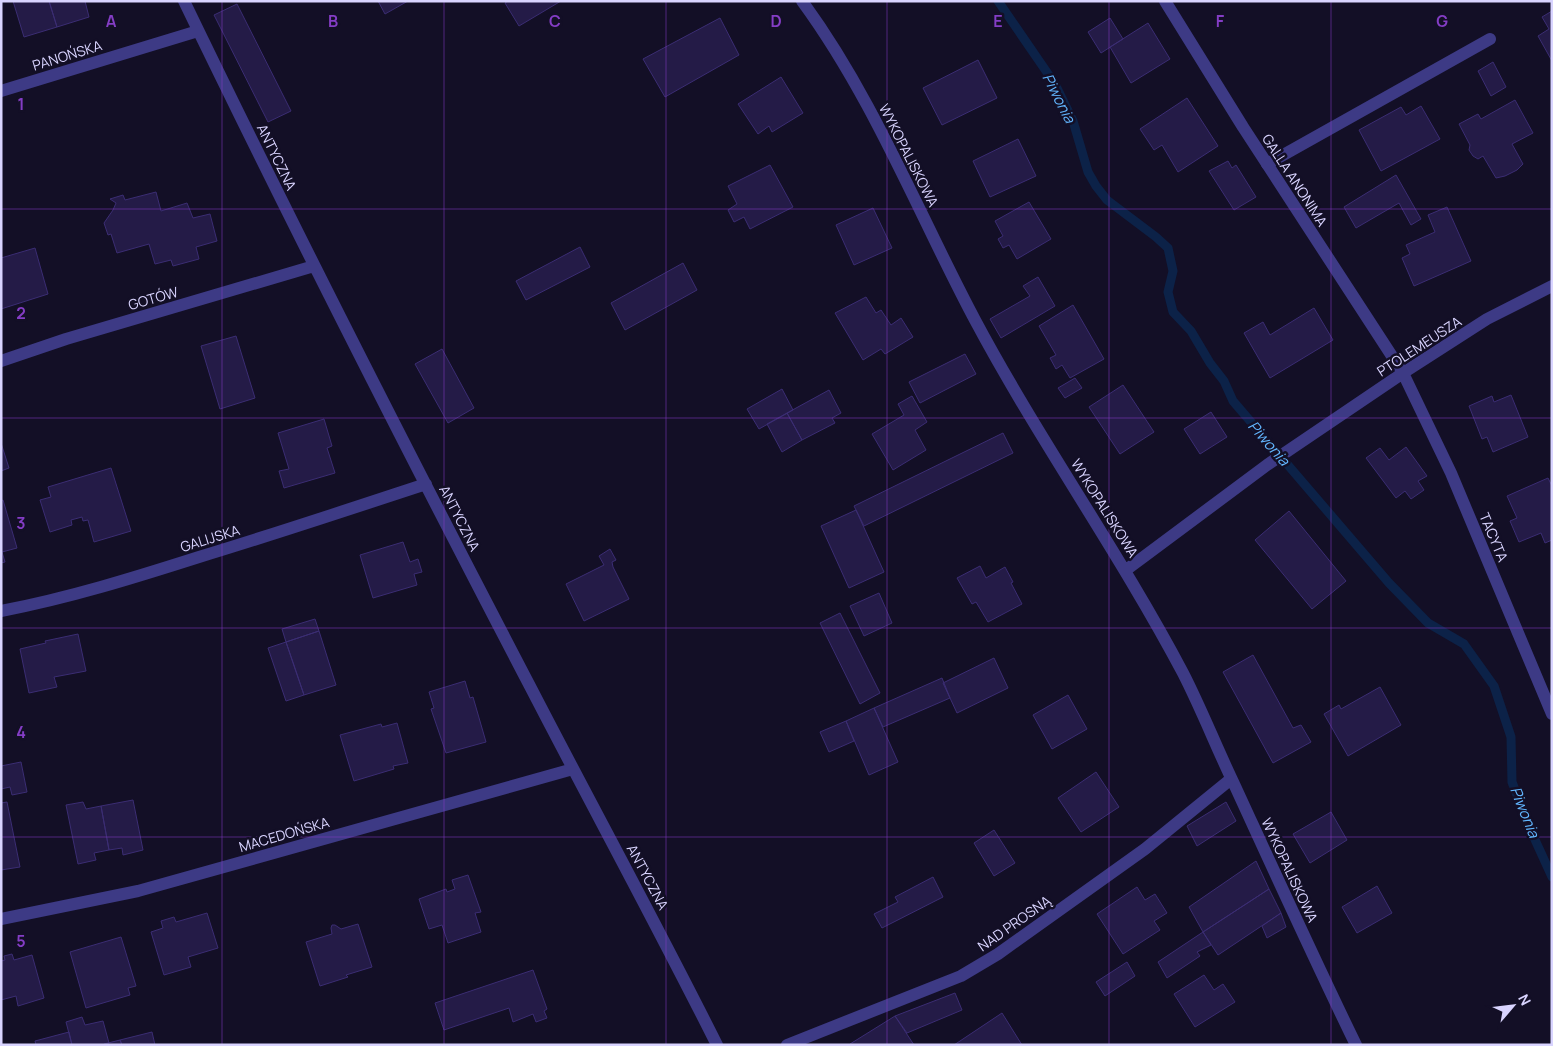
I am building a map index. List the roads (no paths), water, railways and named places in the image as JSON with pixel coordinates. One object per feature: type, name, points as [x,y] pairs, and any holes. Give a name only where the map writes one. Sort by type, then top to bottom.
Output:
[{"type":"street","name":"ANTYCZNA","points":[[184,1],[314,266],[717,1045]]},
{"type":"street","name":"WYKOPALISKOWA","points":[[802,1],[861,95],[905,178],[974,318],[1006,376],[1126,570],[1183,674],[1356,1045]]},
{"type":"street","name":"GALLA ANONIMA","points":[[1165,1],[1267,164],[1403,373]]},
{"type":"street","name":"PANOŃSKA","points":[[1,91],[198,31]]},
{"type":"street","points":[[1267,164],[1490,38]]},
{"type":"street","name":"GOTÓW","points":[[1,361],[66,339],[314,266]]},
{"type":"street","name":"PTOLEMEUSZA","points":[[1126,570],[1306,438],[1403,373],[1486,319],[1552,286]]},
{"type":"street","name":"TACYTA","points":[[1403,373],[1451,473],[1552,714]]},
{"type":"street","name":"GALIJSKA","points":[[1,611],[107,586],[310,523],[426,484]]},
{"type":"street","name":"MACEDOŃSKA","points":[[1,919],[138,891],[573,769]]},
{"type":"street","name":"NAD PROSNĄ","points":[[788,1045],[961,976],[998,954],[1145,849],[1232,779]]},
{"type":"waterway","name":"Piwonia","points":[[998,1],[1055,84],[1073,121],[1088,172],[1096,186],[1107,200],[1168,248],[1173,271],[1168,292],[1173,312],[1191,331],[1210,363],[1224,381],[1233,401],[1389,583],[1428,623],[1464,644],[1494,686],[1511,737],[1512,782],[1531,831],[1552,877]]}]
